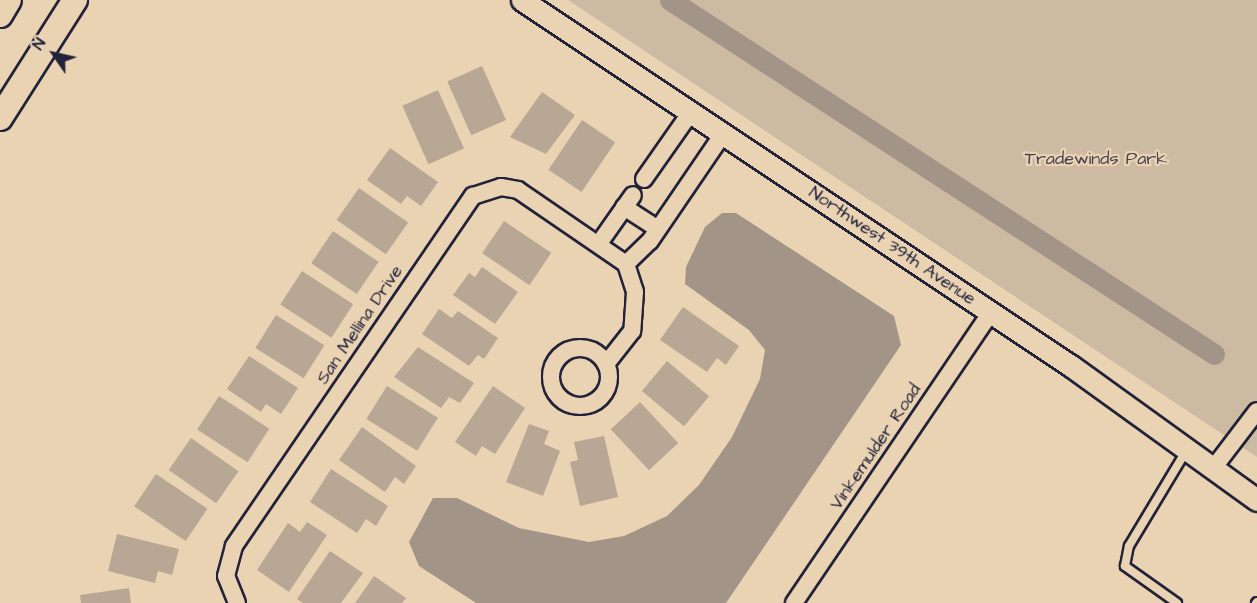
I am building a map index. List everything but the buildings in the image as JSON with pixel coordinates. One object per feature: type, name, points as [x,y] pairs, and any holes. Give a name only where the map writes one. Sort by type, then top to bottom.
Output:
[{"type":"main road","points":[[0,15],[9,0]]},
{"type":"main road","points":[[0,118],[75,0]]},
{"type":"street","name":"Northwest 39th Avenue","points":[[522,0],[991,312],[1257,500]]},
{"type":"street","points":[[644,179],[690,112]]},
{"type":"street","points":[[606,364],[632,331],[635,292],[626,264],[658,229],[723,134]]},
{"type":"street","name":"San Mellina Drive","points":[[237,603],[226,576],[234,546],[473,196],[501,187],[518,190],[600,242],[626,264]]},
{"type":"street","points":[[600,242],[628,201],[658,229]]},
{"type":"street","name":"Vinkemulder Road","points":[[794,603],[991,312]]},
{"type":"street","points":[[1212,470],[1257,411]]},
{"type":"lane","points":[[1177,603],[1125,566],[1129,546],[1186,451]]},
{"type":"green space","name":"Tradewinds Park","points":[[568,0],[1257,0],[1257,457]]},
{"type":"shaded area","points":[[722,213],[736,213],[894,316],[901,345],[726,603],[476,603],[419,566],[409,542],[433,498],[457,498],[519,528],[589,542],[624,536],[667,516],[699,485],[732,437],[760,379],[765,350],[749,330],[685,284],[686,267],[705,227]]},
{"type":"waterway","points":[[670,0],[1214,354]]}]
